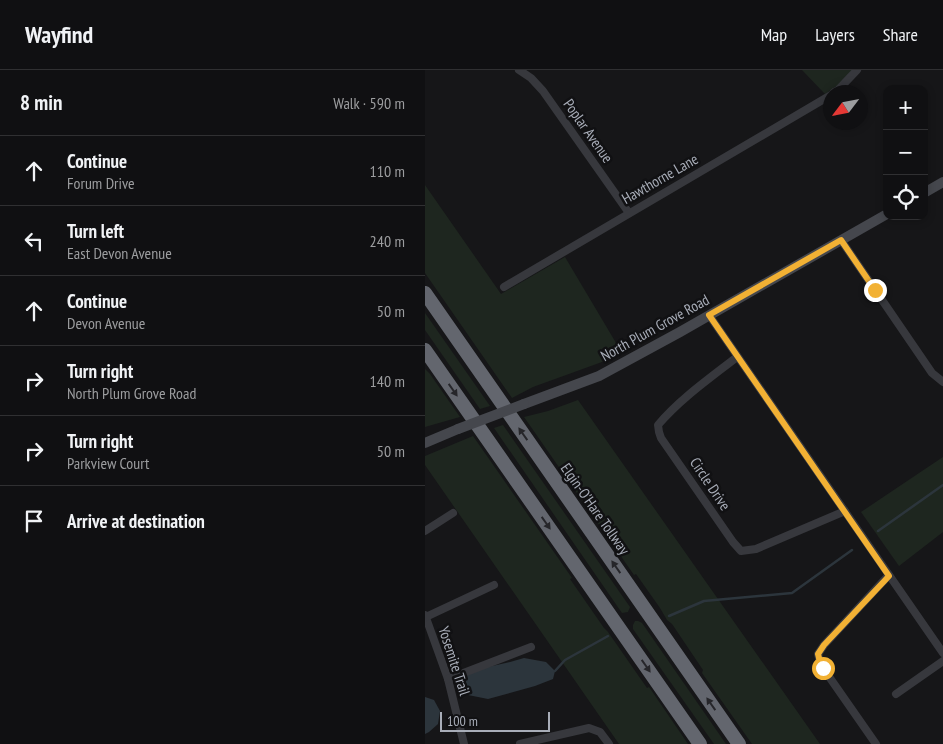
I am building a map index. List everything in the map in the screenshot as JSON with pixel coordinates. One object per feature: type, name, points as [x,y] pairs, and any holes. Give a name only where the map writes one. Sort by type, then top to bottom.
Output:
[{"type":"highway","name":"Elgin-O'Hare Tollway","points":[[425,293],[739,744]]},
{"type":"highway","points":[[425,350],[700,744]]},
{"type":"street","name":"Poplar Avenue","points":[[519,70],[531,78],[543,91],[629,213]]},
{"type":"street","points":[[844,85],[857,70]]},
{"type":"street","name":"Hawthorne Lane","points":[[504,287],[823,100]]},
{"type":"street","points":[[928,191],[943,182]]},
{"type":"street","name":"North Plum Grove Road","points":[[425,443],[599,376],[883,216]]},
{"type":"street","points":[[841,240],[932,373],[943,382]]},
{"type":"street","points":[[709,315],[943,653]]},
{"type":"street","name":"Circle Drive","points":[[737,357],[665,416],[658,425],[661,438],[733,542],[741,551],[756,549],[845,512]]},
{"type":"street","points":[[425,531],[453,513]]},
{"type":"street","points":[[876,744],[823,668],[818,654],[824,645],[889,576]]},
{"type":"street","points":[[425,616],[494,585]]},
{"type":"street","name":"Yosemite Trail","points":[[425,616],[448,679],[464,744]]},
{"type":"street","points":[[448,679],[531,647]]},
{"type":"street","points":[[896,694],[943,661]]},
{"type":"street","points":[[520,744],[589,728],[600,732],[609,744]]},
{"type":"shaded area","points":[[802,70],[852,70],[838,85],[823,85],[823,92]]},
{"type":"shaded area","points":[[425,185],[501,294],[565,257],[622,353],[533,387],[512,398],[425,273]]},
{"type":"shaded area","points":[[425,313],[490,406],[480,409],[425,330]]},
{"type":"shaded area","points":[[425,369],[430,374],[460,417],[425,427]]},
{"type":"shaded area","points":[[578,400],[820,744],[752,744],[702,673],[703,670],[672,624],[667,620],[636,574],[634,575],[524,417]]},
{"type":"shaded area","points":[[503,425],[630,607],[628,612],[622,613],[494,428]]},
{"type":"shaded area","points":[[473,436],[572,578],[570,579],[604,628],[647,688],[649,687],[688,744],[619,744],[425,465],[425,456]]},
{"type":"shaded area","points":[[943,457],[943,532],[899,566],[861,512]]},
{"type":"shaded area","points":[[635,621],[642,623],[726,744],[714,744],[633,629]]},
{"type":"shaded area","points":[[524,658],[546,662],[555,671],[553,679],[488,699],[468,695],[464,691],[462,685],[463,678],[479,669]]},
{"type":"shaded area","points":[[425,697],[434,700],[440,711],[438,724],[425,734]]},
{"type":"waterway","points":[[878,531],[943,485]]},
{"type":"waterway","points":[[669,616],[704,601],[792,593],[852,550]]},
{"type":"waterway","points":[[555,671],[565,660],[608,636]]},
{"type":"route","points":[[823,668],[818,654],[824,645],[889,576],[709,315],[841,240],[875,290]]}]
